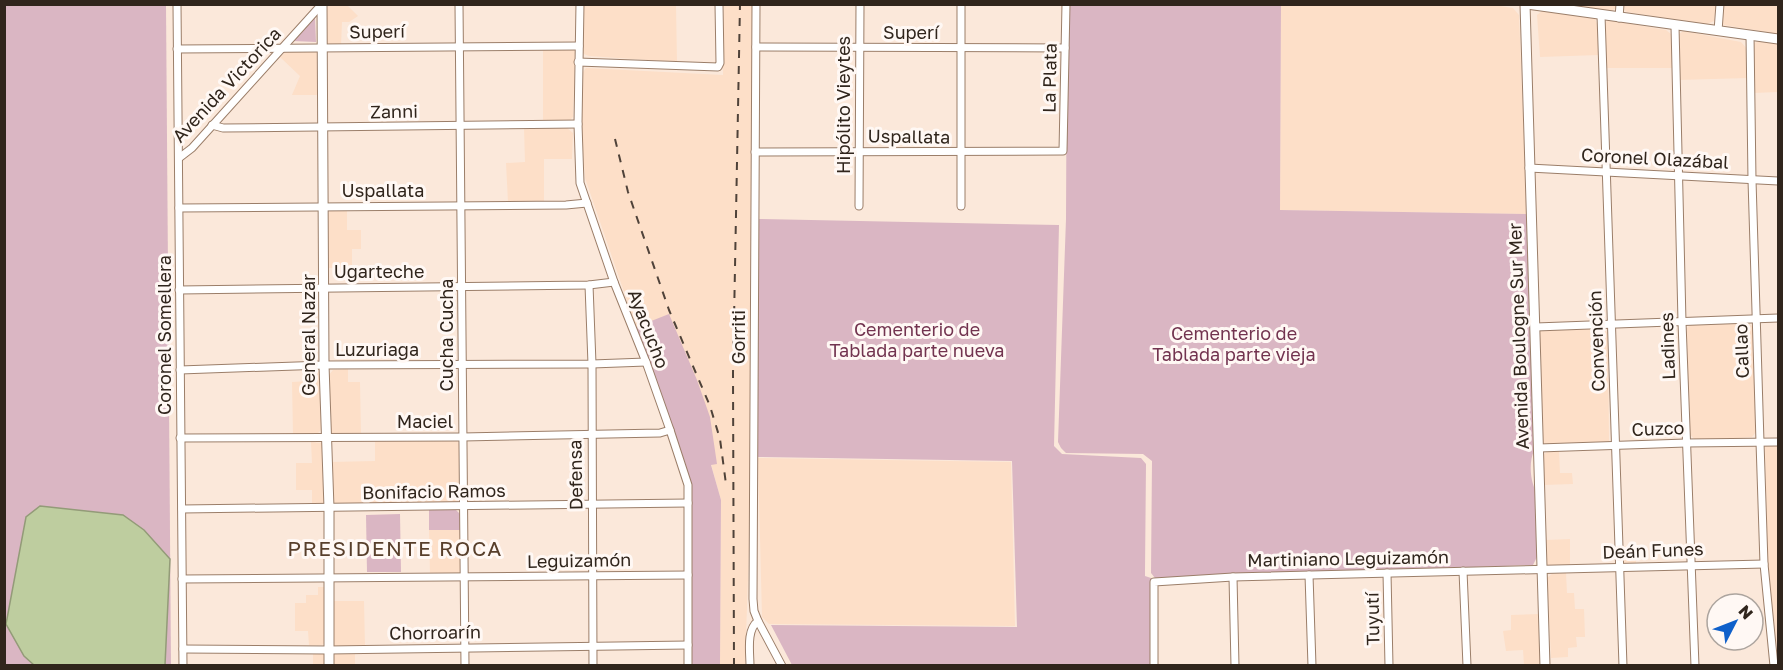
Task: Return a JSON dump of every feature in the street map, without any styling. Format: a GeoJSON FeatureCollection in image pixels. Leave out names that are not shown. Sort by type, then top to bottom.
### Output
{"type":"FeatureCollection","features":[{"type":"Feature","properties":{"kind":"main road","name":"General Nazar"},"geometry":{"type":"LineString","coordinates":[[322,5],[324,365],[329,508],[329,666]]}},
{"type":"Feature","properties":{"kind":"main road"},"geometry":{"type":"LineString","coordinates":[[1531,5],[1779,39]]}},
{"type":"Feature","properties":{"kind":"main road","name":"Avenida Boulogne Sur Mer"},"geometry":{"type":"LineString","coordinates":[[1531,5],[1529,168],[1536,327],[1545,666]]}},
{"type":"Feature","properties":{"kind":"street","name":"Coronel Somellera"},"geometry":{"type":"LineString","coordinates":[[177,4],[183,666]]}},
{"type":"Feature","properties":{"kind":"street","name":"Cucha Cucha"},"geometry":{"type":"LineString","coordinates":[[459,4],[465,666]]}},
{"type":"Feature","properties":{"kind":"street","name":"Ayacucho"},"geometry":{"type":"LineString","coordinates":[[580,4],[579,177],[586,203],[646,362],[688,486],[688,666]]}},
{"type":"Feature","properties":{"kind":"street"},"geometry":{"type":"LineString","coordinates":[[578,62],[718,67],[720,63],[719,4]]}},
{"type":"Feature","properties":{"kind":"street","name":"Gorriti"},"geometry":{"type":"LineString","coordinates":[[750,666],[751,630],[758,621],[753,599],[756,4]]}},
{"type":"Feature","properties":{"kind":"street","name":"Hipólito Vieytes"},"geometry":{"type":"LineString","coordinates":[[859,206],[860,4]]}},
{"type":"Feature","properties":{"kind":"street"},"geometry":{"type":"LineString","coordinates":[[961,4],[961,206]]}},
{"type":"Feature","properties":{"kind":"street","name":"La Plata"},"geometry":{"type":"LineString","coordinates":[[1064,151],[1066,4]]}},
{"type":"Feature","properties":{"kind":"street"},"geometry":{"type":"LineString","coordinates":[[1619,18],[1620,4]]}},
{"type":"Feature","properties":{"kind":"street"},"geometry":{"type":"LineString","coordinates":[[1718,31],[1720,4]]}},
{"type":"Feature","properties":{"kind":"street","name":"Avenida Victorica"},"geometry":{"type":"LineString","coordinates":[[179,158],[192,148],[322,5]]}},
{"type":"Feature","properties":{"kind":"street","name":"Convención"},"geometry":{"type":"LineString","coordinates":[[1600,15],[1623,666]]}},
{"type":"Feature","properties":{"kind":"street","name":"Ladines"},"geometry":{"type":"LineString","coordinates":[[1675,26],[1682,322],[1695,666]]}},
{"type":"Feature","properties":{"kind":"street","name":"Callao"},"geometry":{"type":"LineString","coordinates":[[1750,35],[1752,180],[1764,564],[1774,666]]}},
{"type":"Feature","properties":{"kind":"street","name":"Superí"},"geometry":{"type":"LineString","coordinates":[[177,49],[579,46]]}},
{"type":"Feature","properties":{"kind":"street","name":"Superí"},"geometry":{"type":"LineString","coordinates":[[756,47],[1065,48]]}},
{"type":"Feature","properties":{"kind":"street","name":"Zanni"},"geometry":{"type":"LineString","coordinates":[[212,125],[223,128],[323,128],[578,124]]}},
{"type":"Feature","properties":{"kind":"street","name":"Uspallata"},"geometry":{"type":"LineString","coordinates":[[755,152],[1064,151]]}},
{"type":"Feature","properties":{"kind":"street","name":"Coronel Olazábal"},"geometry":{"type":"LineString","coordinates":[[1529,168],[1779,181]]}},
{"type":"Feature","properties":{"kind":"street","name":"Uspallata"},"geometry":{"type":"LineString","coordinates":[[179,208],[586,203]]}},
{"type":"Feature","properties":{"kind":"street","name":"Ugarteche"},"geometry":{"type":"LineString","coordinates":[[179,290],[589,285],[614,282]]}},
{"type":"Feature","properties":{"kind":"street","name":"Defensa"},"geometry":{"type":"LineString","coordinates":[[589,285],[592,666]]}},
{"type":"Feature","properties":{"kind":"street"},"geometry":{"type":"LineString","coordinates":[[1536,327],[1779,318]]}},
{"type":"Feature","properties":{"kind":"street","name":"Luzuriaga"},"geometry":{"type":"LineString","coordinates":[[180,370],[324,365],[462,366],[646,362]]}},
{"type":"Feature","properties":{"kind":"street","name":"Maciel"},"geometry":{"type":"LineString","coordinates":[[180,438],[660,434],[670,430]]}},
{"type":"Feature","properties":{"kind":"street","name":"Cuzco"},"geometry":{"type":"LineString","coordinates":[[1539,448],[1779,442]]}},
{"type":"Feature","properties":{"kind":"street","name":"Bonifacio Ramos"},"geometry":{"type":"LineString","coordinates":[[182,509],[688,504]]}},
{"type":"Feature","properties":{"kind":"street","name":"Deán Funes"},"geometry":{"type":"LineString","coordinates":[[1542,569],[1764,564]]}},
{"type":"Feature","properties":{"kind":"street","name":"Martiniano Leguizamón"},"geometry":{"type":"LineString","coordinates":[[1154,666],[1154,582],[1233,577],[1542,569]]}},
{"type":"Feature","properties":{"kind":"street"},"geometry":{"type":"LineString","coordinates":[[1464,571],[1467,666]]}},
{"type":"Feature","properties":{"kind":"street","name":"Tuyutí"},"geometry":{"type":"LineString","coordinates":[[1387,573],[1389,666]]}},
{"type":"Feature","properties":{"kind":"street","name":"Leguizamón"},"geometry":{"type":"LineString","coordinates":[[182,579],[688,575]]}},
{"type":"Feature","properties":{"kind":"street"},"geometry":{"type":"LineString","coordinates":[[1309,575],[1312,666]]}},
{"type":"Feature","properties":{"kind":"street"},"geometry":{"type":"LineString","coordinates":[[1233,577],[1235,666]]}},
{"type":"Feature","properties":{"kind":"street"},"geometry":{"type":"LineString","coordinates":[[758,621],[782,666]]}},
{"type":"Feature","properties":{"kind":"street","name":"Chorroarín"},"geometry":{"type":"LineString","coordinates":[[183,649],[328,650],[688,645]]}},
{"type":"Feature","properties":{"kind":"shaded area"},"geometry":{"type":"Polygon","coordinates":[[[1487,4],[1513,8],[1519,15],[1527,214],[1280,210],[1281,5],[1487,4]]]}},
{"type":"Feature","properties":{"kind":"shaded area"},"geometry":{"type":"Polygon","coordinates":[[[1623,4],[1716,5],[1714,21],[1707,24],[1627,12],[1623,9],[1623,4]]]}},
{"type":"Feature","properties":{"kind":"shaded area"},"geometry":{"type":"Polygon","coordinates":[[[329,5],[347,5],[358,16],[349,22],[342,22],[341,46],[326,44],[326,9],[329,5]]]}},
{"type":"Feature","properties":{"kind":"shaded area"},"geometry":{"type":"Polygon","coordinates":[[[583,5],[676,5],[677,62],[584,54],[582,51],[583,5]]]}},
{"type":"Feature","properties":{"kind":"shaded area"},"geometry":{"type":"Polygon","coordinates":[[[724,5],[752,5],[749,549],[745,665],[720,665],[721,500],[711,464],[716,464],[669,315],[636,327],[585,178],[581,125],[583,72],[586,68],[723,75],[724,5]]]}},
{"type":"Feature","properties":{"kind":"shaded area"},"geometry":{"type":"Polygon","coordinates":[[[1571,5],[1617,5],[1611,11],[1571,5]]]}},
{"type":"Feature","properties":{"kind":"shaded area"},"geometry":{"type":"Polygon","coordinates":[[[1722,5],[1778,5],[1778,34],[1722,24],[1722,5]]]}},
{"type":"Feature","properties":{"kind":"shaded area"},"geometry":{"type":"Polygon","coordinates":[[[1542,11],[1595,19],[1598,26],[1599,55],[1540,57],[1537,15],[1542,11]]]}},
{"type":"Feature","properties":{"kind":"shaded area"},"geometry":{"type":"Polygon","coordinates":[[[1607,20],[1666,30],[1672,35],[1675,68],[1606,68],[1605,25],[1607,20]]]}},
{"type":"Feature","properties":{"kind":"shaded area"},"geometry":{"type":"Polygon","coordinates":[[[1683,31],[1741,42],[1747,49],[1748,78],[1679,80],[1678,35],[1683,31]]]}},
{"type":"Feature","properties":{"kind":"shaded area"},"geometry":{"type":"Polygon","coordinates":[[[1761,41],[1778,43],[1778,92],[1753,93],[1752,47],[1754,43],[1761,41]]]}},
{"type":"Feature","properties":{"kind":"shaded area"},"geometry":{"type":"Polygon","coordinates":[[[543,48],[574,49],[575,51],[573,117],[568,122],[543,122],[543,48]]]}},
{"type":"Feature","properties":{"kind":"shaded area"},"geometry":{"type":"Polygon","coordinates":[[[286,51],[315,51],[319,54],[320,95],[292,95],[300,76],[280,57],[286,51]]]}},
{"type":"Feature","properties":{"kind":"shaded area"},"geometry":{"type":"Polygon","coordinates":[[[524,128],[567,128],[573,133],[572,159],[544,159],[544,202],[508,202],[506,163],[525,162],[524,128]]]}},
{"type":"Feature","properties":{"kind":"shaded area"},"geometry":{"type":"Polygon","coordinates":[[[331,210],[347,210],[347,230],[361,230],[361,249],[352,249],[352,267],[328,268],[327,214],[331,210]]]}},
{"type":"Feature","properties":{"kind":"shaded area"},"geometry":{"type":"Polygon","coordinates":[[[1748,323],[1753,327],[1756,432],[1752,437],[1696,441],[1689,433],[1687,328],[1690,325],[1748,323]]]}},
{"type":"Feature","properties":{"kind":"shaded area"},"geometry":{"type":"Polygon","coordinates":[[[1602,328],[1608,333],[1609,442],[1547,446],[1542,441],[1540,330],[1602,328]]]}},
{"type":"Feature","properties":{"kind":"shaded area"},"geometry":{"type":"Polygon","coordinates":[[[310,369],[316,369],[322,375],[322,429],[317,434],[293,435],[292,382],[310,381],[310,369]]]}},
{"type":"Feature","properties":{"kind":"shaded area"},"geometry":{"type":"Polygon","coordinates":[[[348,369],[348,382],[360,382],[361,434],[334,435],[330,430],[329,375],[333,370],[348,369]]]}},
{"type":"Feature","properties":{"kind":"shaded area"},"geometry":{"type":"Polygon","coordinates":[[[375,440],[457,440],[459,444],[459,500],[455,502],[333,504],[330,462],[375,461],[375,440]]]}},
{"type":"Feature","properties":{"kind":"shaded area"},"geometry":{"type":"Polygon","coordinates":[[[311,442],[323,443],[323,505],[312,506],[312,490],[296,490],[296,463],[312,463],[311,442]]]}},
{"type":"Feature","properties":{"kind":"shaded area"},"geometry":{"type":"Polygon","coordinates":[[[1765,446],[1778,446],[1778,661],[1768,566],[1765,446]]]}},
{"type":"Feature","properties":{"kind":"shaded area"},"geometry":{"type":"Polygon","coordinates":[[[1559,450],[1560,473],[1572,473],[1573,484],[1544,485],[1544,454],[1559,450]]]}},
{"type":"Feature","properties":{"kind":"shaded area"},"geometry":{"type":"Polygon","coordinates":[[[758,458],[1011,462],[1015,626],[769,624],[762,617],[758,458]]]}},
{"type":"Feature","properties":{"kind":"shaded area"},"geometry":{"type":"Polygon","coordinates":[[[40,506],[123,515],[144,530],[170,559],[165,665],[34,665],[24,656],[6,624],[26,517],[40,506]]]}},
{"type":"Feature","properties":{"kind":"shaded area"},"geometry":{"type":"Polygon","coordinates":[[[429,530],[461,530],[461,569],[459,573],[430,574],[429,530]]]}},
{"type":"Feature","properties":{"kind":"shaded area"},"geometry":{"type":"Polygon","coordinates":[[[1570,539],[1570,567],[1549,566],[1546,563],[1546,540],[1570,539]]]}},
{"type":"Feature","properties":{"kind":"shaded area"},"geometry":{"type":"Polygon","coordinates":[[[1622,546],[1636,546],[1636,564],[1623,564],[1622,546]]]}},
{"type":"Feature","properties":{"kind":"shaded area"},"geometry":{"type":"Polygon","coordinates":[[[1566,573],[1567,593],[1574,593],[1575,609],[1584,609],[1585,637],[1576,637],[1577,647],[1568,648],[1568,657],[1551,658],[1547,578],[1552,574],[1566,573]]]}},
{"type":"Feature","properties":{"kind":"shaded area"},"geometry":{"type":"Polygon","coordinates":[[[318,587],[325,587],[326,642],[322,645],[309,645],[308,631],[295,631],[295,603],[306,603],[306,595],[318,595],[318,587]]]}},
{"type":"Feature","properties":{"kind":"shaded area"},"geometry":{"type":"Polygon","coordinates":[[[332,601],[364,601],[365,646],[335,646],[333,644],[332,601]]]}},
{"type":"Feature","properties":{"kind":"shaded area"},"geometry":{"type":"Polygon","coordinates":[[[1540,614],[1542,665],[1524,665],[1523,650],[1506,651],[1503,631],[1511,630],[1511,615],[1540,614]]]}},
{"type":"Feature","properties":{"kind":"shaded area"},"geometry":{"type":"Polygon","coordinates":[[[313,652],[324,654],[326,665],[294,666],[313,665],[313,652]]]}},
{"type":"Feature","properties":{"kind":"shaded area"},"geometry":{"type":"Polygon","coordinates":[[[336,652],[355,652],[355,665],[333,665],[336,652]]]}},
{"type":"Feature","properties":{"kind":"green space"},"geometry":{"type":"Polygon","coordinates":[[[4,5],[166,5],[171,665],[5,665],[4,5]]]}},
{"type":"Feature","properties":{"kind":"green space","name":"Cementerio de Tablada parte vieja"},"geometry":{"type":"Polygon","coordinates":[[[1067,5],[1281,5],[1280,210],[1527,214],[1534,451],[1531,470],[1535,489],[1537,557],[1533,565],[1155,578],[1151,573],[1152,461],[1143,454],[1066,453],[1058,442],[1066,219],[1067,5]]]}},
{"type":"Feature","properties":{"kind":"green space"},"geometry":{"type":"Polygon","coordinates":[[[315,17],[316,42],[293,41],[315,17]]]}},
{"type":"Feature","properties":{"kind":"green space","name":"Cementerio de Tablada parte nueva"},"geometry":{"type":"Polygon","coordinates":[[[759,219],[1059,225],[1054,446],[1062,454],[1141,458],[1146,464],[1145,576],[1151,578],[1152,583],[1151,665],[792,665],[771,625],[1017,627],[1012,461],[757,457],[759,219]]]}},
{"type":"Feature","properties":{"kind":"green space"},"geometry":{"type":"Polygon","coordinates":[[[669,314],[710,417],[717,464],[711,465],[721,500],[720,665],[690,665],[688,477],[636,327],[669,314]]]}},
{"type":"Feature","properties":{"kind":"green space"},"geometry":{"type":"Polygon","coordinates":[[[429,510],[456,510],[461,515],[461,530],[429,530],[429,510]]]}},
{"type":"Feature","properties":{"kind":"green space"},"geometry":{"type":"Polygon","coordinates":[[[400,514],[401,572],[367,572],[366,515],[400,514]]]}},
{"type":"Feature","properties":{"kind":"railway"},"geometry":{"type":"LineString","coordinates":[[734,666],[733,373],[740,4]]}},
{"type":"Feature","properties":{"kind":"railway"},"geometry":{"type":"LineString","coordinates":[[615,139],[628,192],[669,310],[710,406],[720,439],[726,484]]}},
{"type":"Feature","properties":{"kind":"district","name":"PRESIDENTE ROCA"},"geometry":{"type":"Point","coordinates":[395,549]}}]}
